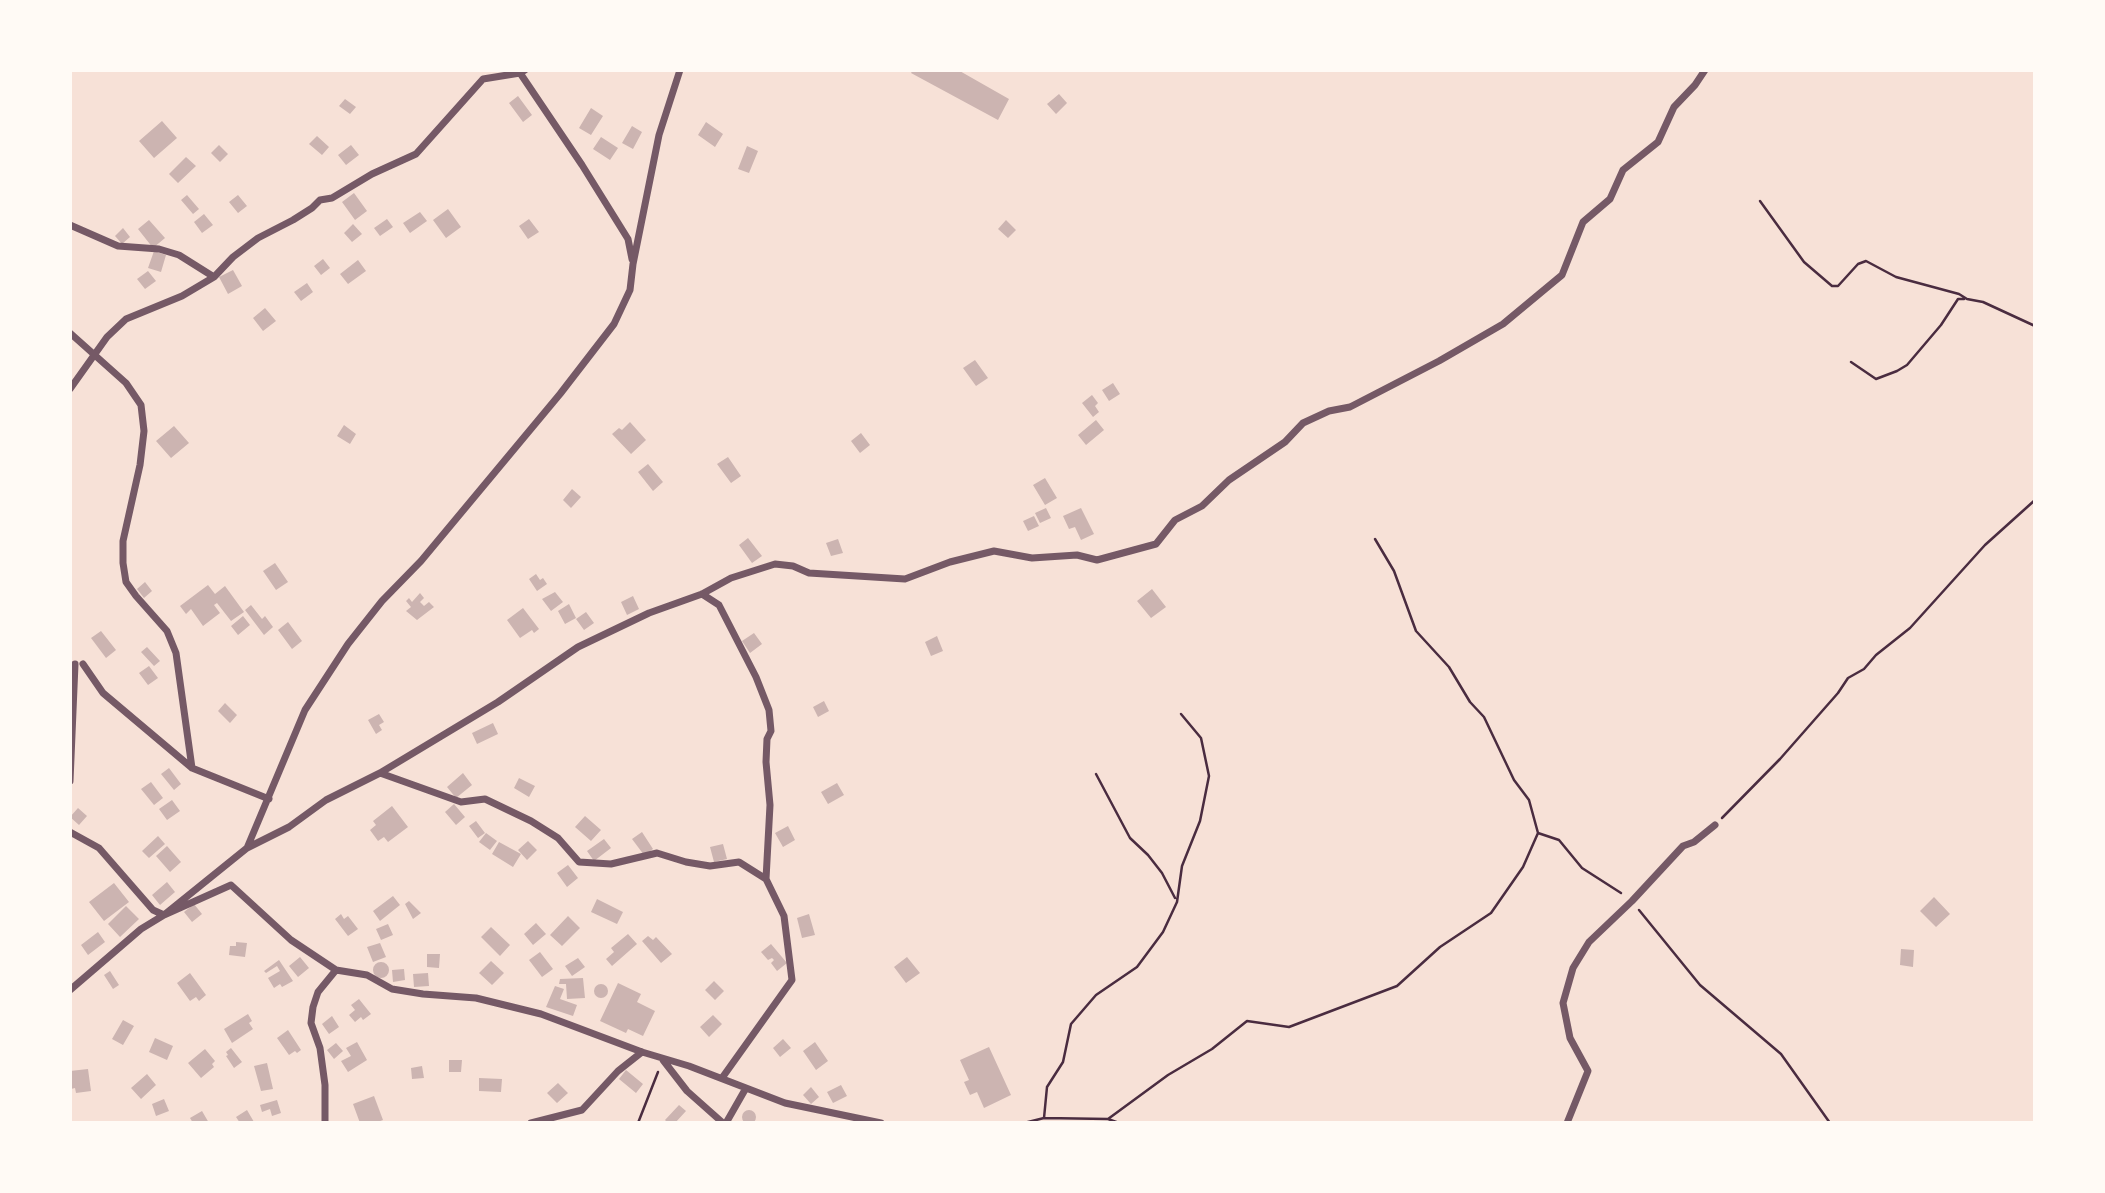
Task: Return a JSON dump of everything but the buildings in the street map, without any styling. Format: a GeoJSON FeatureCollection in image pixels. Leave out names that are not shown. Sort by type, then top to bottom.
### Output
{"type":"FeatureCollection","features":[{"type":"Feature","properties":{"kind":"street"},"geometry":{"type":"LineString","coordinates":[[247,848],[305,710],[348,644],[560,394],[614,324],[630,290],[659,135],[680,70]]}},
{"type":"Feature","properties":{"kind":"street"},"geometry":{"type":"LineString","coordinates":[[164,915],[247,848],[289,827],[326,800],[380,773],[498,702],[578,647],[649,613],[702,594],[731,578],[775,564],[793,566],[808,573],[905,579],[950,562],[994,551],[1032,558],[1077,555],[1097,559],[1156,544],[1175,520],[1202,506],[1229,481],[1285,442],[1303,423],[1329,411],[1350,407],[1449,355],[1503,324],[1562,275],[1583,222],[1610,199],[1623,170],[1658,142],[1674,107],[1705,70]]}},
{"type":"Feature","properties":{"kind":"street"},"geometry":{"type":"LineString","coordinates":[[70,389],[107,337],[126,319],[181,296],[214,277],[233,257],[258,239],[312,208],[320,200],[332,198],[372,174],[416,154],[483,79],[521,71],[628,239],[633,264]]}},
{"type":"Feature","properties":{"kind":"street"},"geometry":{"type":"LineString","coordinates":[[70,225],[118,246],[159,249],[179,255],[214,277]]}},
{"type":"Feature","properties":{"kind":"street"},"geometry":{"type":"LineString","coordinates":[[70,333],[125,383],[141,405],[144,431],[140,465],[123,541],[123,563],[126,582],[167,631],[176,653],[192,768]]}},
{"type":"Feature","properties":{"kind":"street"},"geometry":{"type":"LineString","coordinates":[[702,594],[719,605],[756,677],[768,710],[771,731],[766,762],[770,805],[766,879],[784,916],[792,980],[722,1078]]}},
{"type":"Feature","properties":{"kind":"street"},"geometry":{"type":"LineString","coordinates":[[70,781],[79,664],[103,693],[192,768],[269,799]]}},
{"type":"Feature","properties":{"kind":"street"},"geometry":{"type":"LineString","coordinates":[[380,773],[461,802],[485,799],[531,821],[558,838],[579,862],[611,864],[657,853],[710,866],[739,862],[766,879]]}},
{"type":"Feature","properties":{"kind":"street"},"geometry":{"type":"LineString","coordinates":[[1567,1123],[1588,1071],[1570,1038],[1563,1003],[1573,968],[1589,942],[1683,846],[1694,842],[1715,825]]}},
{"type":"Feature","properties":{"kind":"street"},"geometry":{"type":"LineString","coordinates":[[70,832],[99,848],[153,910],[164,915]]}},
{"type":"Feature","properties":{"kind":"street"},"geometry":{"type":"LineString","coordinates":[[70,990],[141,929],[164,915],[231,885],[291,940],[336,970],[367,975],[392,989],[477,998],[541,1014],[785,1103],[881,1123]]}},
{"type":"Feature","properties":{"kind":"street"},"geometry":{"type":"LineString","coordinates":[[325,1123],[324,1073],[320,1048],[311,1023],[318,992],[336,970]]}},
{"type":"Feature","properties":{"kind":"street"},"geometry":{"type":"LineString","coordinates":[[531,1123],[582,1110],[618,1071],[642,1052]]}},
{"type":"Feature","properties":{"kind":"street"},"geometry":{"type":"LineString","coordinates":[[663,1059],[687,1091],[724,1123],[746,1088]]}},
{"type":"Feature","properties":{"kind":"path"},"geometry":{"type":"LineString","coordinates":[[1760,201],[1804,262],[1832,286],[1838,286],[1858,264],[1866,261],[1896,277],[1959,294],[1967,299]]}},
{"type":"Feature","properties":{"kind":"path"},"geometry":{"type":"LineString","coordinates":[[1851,362],[1876,379],[1897,371],[1907,365],[1941,325],[1958,299],[1983,302],[2035,326]]}},
{"type":"Feature","properties":{"kind":"path"},"geometry":{"type":"LineString","coordinates":[[1715,825],[1780,759],[1848,678],[1864,669],[1875,655],[1910,628],[1985,545],[2035,500]]}},
{"type":"Feature","properties":{"kind":"path"},"geometry":{"type":"LineString","coordinates":[[1108,1119],[1168,1075],[1212,1049],[1247,1021],[1289,1027],[1397,986],[1440,947],[1491,913],[1522,867],[1538,833],[1529,800],[1514,780],[1484,717],[1470,702],[1449,667],[1416,631],[1394,571],[1375,539]]}},
{"type":"Feature","properties":{"kind":"path"},"geometry":{"type":"LineString","coordinates":[[1044,1118],[1047,1087],[1063,1062],[1071,1024],[1096,995],[1137,967],[1163,932],[1177,902],[1182,866],[1200,821],[1209,776],[1201,738],[1181,714]]}},
{"type":"Feature","properties":{"kind":"path"},"geometry":{"type":"LineString","coordinates":[[1096,774],[1130,838],[1162,873],[1177,902]]}},
{"type":"Feature","properties":{"kind":"path"},"geometry":{"type":"LineString","coordinates":[[1538,833],[1559,841],[1582,868],[1632,901],[1700,985],[1781,1054],[1830,1123]]}},
{"type":"Feature","properties":{"kind":"path"},"geometry":{"type":"LineString","coordinates":[[638,1123],[663,1059]]}},
{"type":"Feature","properties":{"kind":"path"},"geometry":{"type":"LineString","coordinates":[[1024,1123],[1044,1118],[1108,1119],[1119,1123]]}}]}
